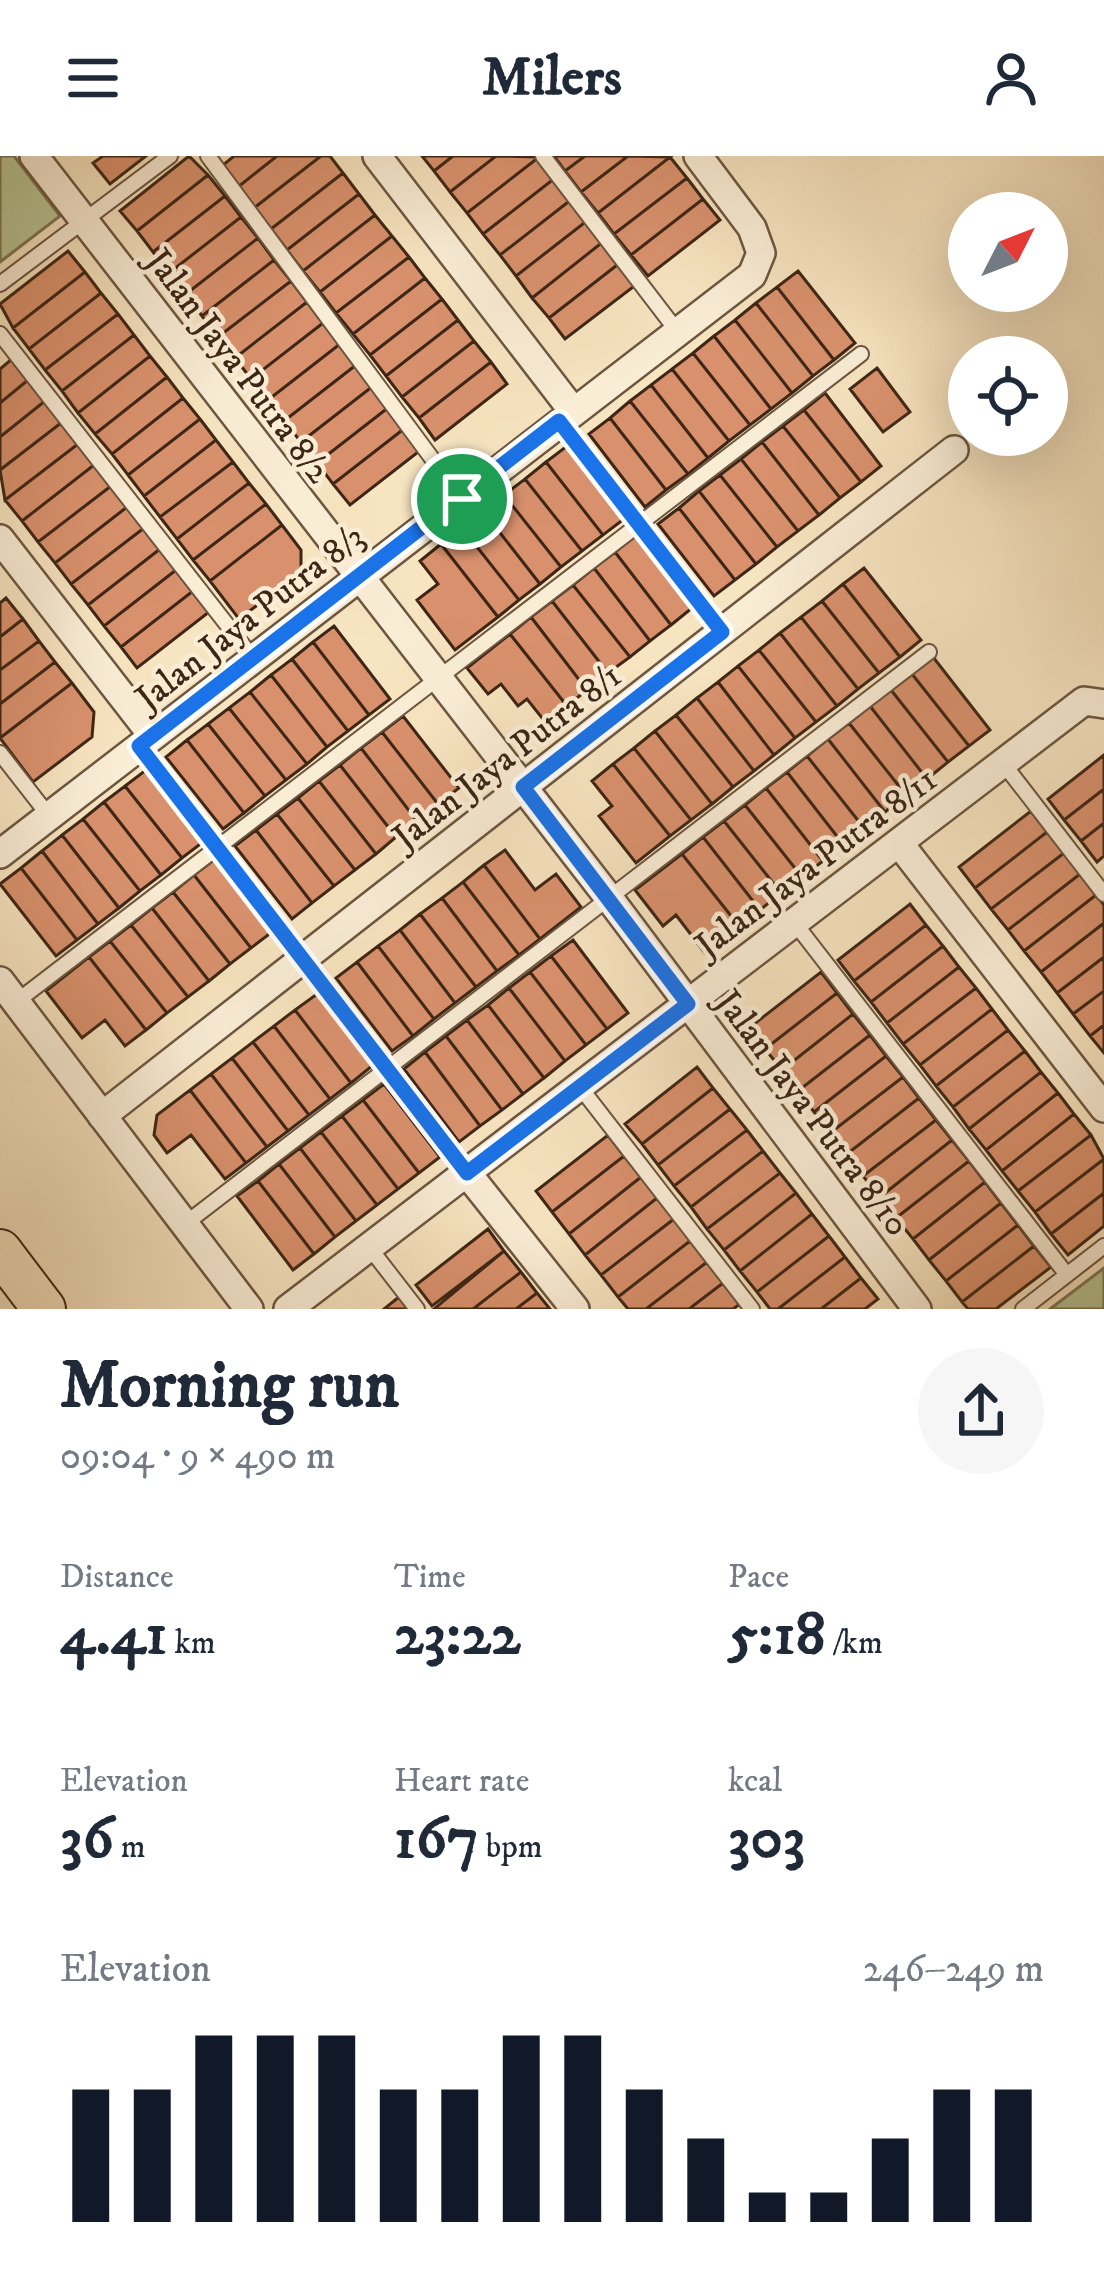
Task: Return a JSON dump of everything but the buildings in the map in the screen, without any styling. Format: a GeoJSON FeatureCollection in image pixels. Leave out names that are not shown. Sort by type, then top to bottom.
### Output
{"type":"FeatureCollection","features":[{"type":"Feature","properties":{"kind":"main road"},"geometry":{"type":"LineString","coordinates":[[0,1252],[44,1309]]}},
{"type":"Feature","properties":{"kind":"street","name":"Jalan Jaya Putra 8/2"},"geometry":{"type":"LineString","coordinates":[[34,156],[523,787]]}},
{"type":"Feature","properties":{"kind":"street"},"geometry":{"type":"LineString","coordinates":[[377,156],[566,416]]}},
{"type":"Feature","properties":{"kind":"street","name":"Jalan Jaya Putra 8/3"},"geometry":{"type":"LineString","coordinates":[[0,854],[752,274],[761,253],[752,227],[698,156]]}},
{"type":"Feature","properties":{"kind":"street","name":"Jalan Jaya Putra 8/1"},"geometry":{"type":"LineString","coordinates":[[102,1116],[948,455]]}},
{"type":"Feature","properties":{"kind":"street"},"geometry":{"type":"LineString","coordinates":[[0,539],[146,741]]}},
{"type":"Feature","properties":{"kind":"street","name":"Jalan Jaya Putra 8/11"},"geometry":{"type":"LineString","coordinates":[[289,1309],[1084,701],[1103,703]]}},
{"type":"Feature","properties":{"kind":"street","name":"Jalan Jaya Putra 8/10"},"geometry":{"type":"LineString","coordinates":[[523,787],[917,1309]]}},
{"type":"Feature","properties":{"kind":"street"},"geometry":{"type":"LineString","coordinates":[[898,843],[1104,1108]]}},
{"type":"Feature","properties":{"kind":"street"},"geometry":{"type":"LineString","coordinates":[[8,992],[249,1309]]}},
{"type":"Feature","properties":{"kind":"street"},"geometry":{"type":"LineString","coordinates":[[467,1173],[574,1309]]}},
{"type":"Feature","properties":{"kind":"lane"},"geometry":{"type":"LineString","coordinates":[[0,284],[170,156]]}},
{"type":"Feature","properties":{"kind":"lane"},"geometry":{"type":"LineString","coordinates":[[208,156],[462,499]]}},
{"type":"Feature","properties":{"kind":"lane"},"geometry":{"type":"LineString","coordinates":[[543,156],[677,331]]}},
{"type":"Feature","properties":{"kind":"lane"},"geometry":{"type":"LineString","coordinates":[[0,334],[253,658]]}},
{"type":"Feature","properties":{"kind":"lane"},"geometry":{"type":"LineString","coordinates":[[8,992],[218,848],[861,353]]}},
{"type":"Feature","properties":{"kind":"lane"},"geometry":{"type":"LineString","coordinates":[[566,416],[639,524],[722,632]]}},
{"type":"Feature","properties":{"kind":"lane"},"geometry":{"type":"LineString","coordinates":[[185,1224],[929,652]]}},
{"type":"Feature","properties":{"kind":"lane"},"geometry":{"type":"LineString","coordinates":[[146,741],[218,848],[467,1173]]}},
{"type":"Feature","properties":{"kind":"lane"},"geometry":{"type":"LineString","coordinates":[[0,753],[49,816]]}},
{"type":"Feature","properties":{"kind":"lane"},"geometry":{"type":"LineString","coordinates":[[1003,763],[1104,894]]}},
{"type":"Feature","properties":{"kind":"lane"},"geometry":{"type":"LineString","coordinates":[[794,922],[1067,1275]]}},
{"type":"Feature","properties":{"kind":"lane"},"geometry":{"type":"LineString","coordinates":[[580,1087],[752,1309]]}},
{"type":"Feature","properties":{"kind":"lane"},"geometry":{"type":"LineString","coordinates":[[1023,1309],[1104,1246]]}},
{"type":"Feature","properties":{"kind":"lane"},"geometry":{"type":"LineString","coordinates":[[369,1247],[417,1309]]}},
{"type":"Feature","properties":{"kind":"green space"},"geometry":{"type":"Polygon","coordinates":[[[0,156],[14,156],[60,216],[0,262],[0,156]]]}},
{"type":"Feature","properties":{"kind":"green space"},"geometry":{"type":"Polygon","coordinates":[[[1104,1268],[1104,1309],[1050,1309],[1104,1268]]]}},
{"type":"Feature","properties":{"kind":"route"},"geometry":{"type":"LineString","coordinates":[[559,421],[722,632],[523,787],[688,1004],[467,1173],[139,746],[462,499],[559,421]]}}]}
